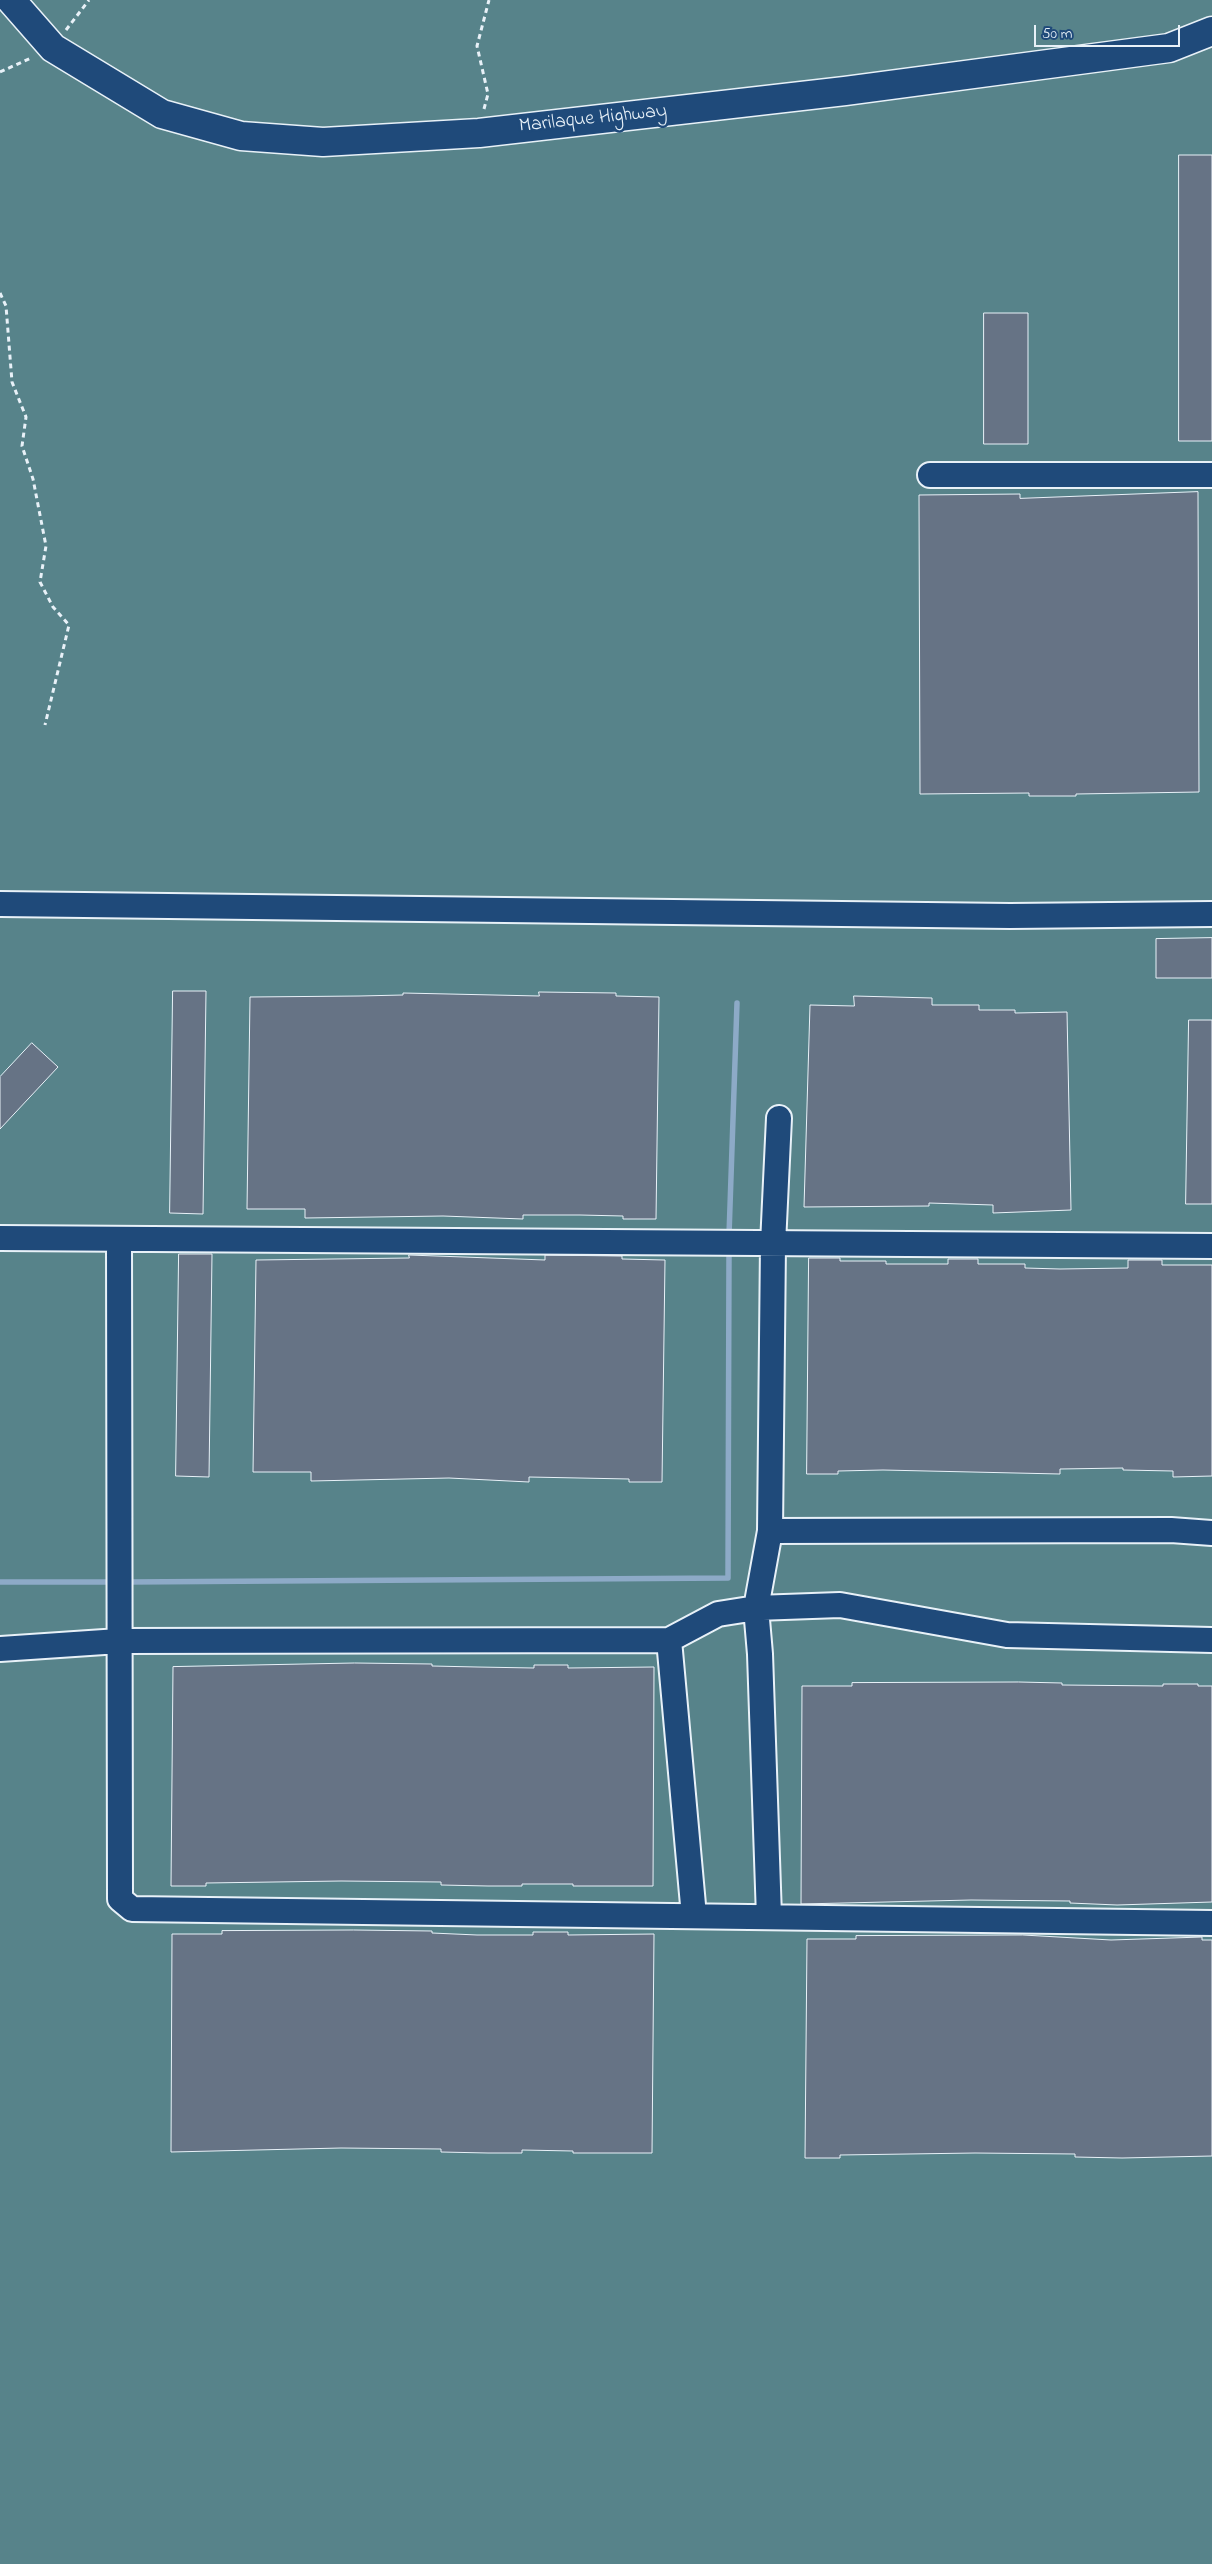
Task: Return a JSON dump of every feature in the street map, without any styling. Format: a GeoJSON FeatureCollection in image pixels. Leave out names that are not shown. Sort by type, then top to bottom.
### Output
{"type":"FeatureCollection","features":[{"type":"Feature","properties":{"kind":"main road","name":"Marilaque Highway"},"geometry":{"type":"LineString","coordinates":[[12,0],[52,48],[162,114],[241,136],[323,142],[479,133],[845,91],[1169,48],[1212,31]]}},
{"type":"Feature","properties":{"kind":"lane"},"geometry":{"type":"LineString","coordinates":[[930,474],[1212,475]]}},
{"type":"Feature","properties":{"kind":"lane"},"geometry":{"type":"LineString","coordinates":[[0,904],[1010,916],[1212,914]]}},
{"type":"Feature","properties":{"kind":"lane"},"geometry":{"type":"LineString","coordinates":[[769,1917],[760,1654],[756,1608],[770,1531],[773,1244],[778,1118]]}},
{"type":"Feature","properties":{"kind":"lane"},"geometry":{"type":"LineString","coordinates":[[0,1238],[1212,1246]]}},
{"type":"Feature","properties":{"kind":"lane"},"geometry":{"type":"LineString","coordinates":[[119,1239],[119,1641],[122,1816],[120,1899],[132,1909],[1212,1924]]}},
{"type":"Feature","properties":{"kind":"lane"},"geometry":{"type":"LineString","coordinates":[[770,1531],[1171,1530],[1212,1533]]}},
{"type":"Feature","properties":{"kind":"lane"},"geometry":{"type":"LineString","coordinates":[[0,1649],[119,1641],[670,1640],[718,1614],[756,1608],[840,1605],[1007,1635],[1212,1640]]}},
{"type":"Feature","properties":{"kind":"lane"},"geometry":{"type":"LineString","coordinates":[[670,1640],[694,1916]]}},
{"type":"Feature","properties":{"kind":"path"},"geometry":{"type":"LineString","coordinates":[[0,72],[52,48],[89,0]]}},
{"type":"Feature","properties":{"kind":"path"},"geometry":{"type":"LineString","coordinates":[[479,133],[488,94],[477,46],[489,0]]}},
{"type":"Feature","properties":{"kind":"path"},"geometry":{"type":"LineString","coordinates":[[0,293],[6,306],[12,382],[26,417],[22,446],[33,479],[46,546],[40,582],[53,607],[69,625],[45,725]]}},
{"type":"Feature","properties":{"kind":"green space"},"geometry":{"type":"Polygon","coordinates":[[[0,0],[1212,0],[1212,2564],[0,2564],[0,0]]]}},
{"type":"Feature","properties":{"kind":"building"},"geometry":{"type":"Polygon","coordinates":[[[1179,155],[1212,155],[1212,441],[1179,441],[1179,155]]]}},
{"type":"Feature","properties":{"kind":"building"},"geometry":{"type":"Polygon","coordinates":[[[984,313],[1028,313],[1028,444],[984,444],[984,313]]]}},
{"type":"Feature","properties":{"kind":"building"},"geometry":{"type":"Polygon","coordinates":[[[1198,492],[1199,792],[1076,794],[1076,796],[1029,796],[1029,793],[920,794],[919,495],[1020,494],[1020,498],[1198,492]]]}},
{"type":"Feature","properties":{"kind":"building"},"geometry":{"type":"Polygon","coordinates":[[[1212,938],[1212,978],[1156,978],[1156,939],[1212,938]]]}},
{"type":"Feature","properties":{"kind":"building"},"geometry":{"type":"Polygon","coordinates":[[[173,991],[206,991],[203,1214],[170,1213],[173,991]]]}},
{"type":"Feature","properties":{"kind":"building"},"geometry":{"type":"Polygon","coordinates":[[[539,992],[616,993],[616,996],[659,997],[656,1219],[623,1219],[623,1216],[580,1215],[523,1215],[523,1219],[443,1216],[305,1218],[305,1209],[247,1209],[250,997],[403,995],[403,993],[539,996],[539,992]]]}},
{"type":"Feature","properties":{"kind":"building"},"geometry":{"type":"Polygon","coordinates":[[[854,996],[932,998],[932,1005],[979,1005],[979,1010],[1015,1010],[1015,1013],[1067,1012],[1071,1210],[993,1213],[993,1205],[929,1203],[929,1206],[804,1207],[810,1005],[854,1006],[854,996]]]}},
{"type":"Feature","properties":{"kind":"building"},"geometry":{"type":"Polygon","coordinates":[[[1189,1020],[1212,1020],[1212,1204],[1186,1204],[1189,1020]]]}},
{"type":"Feature","properties":{"kind":"building"},"geometry":{"type":"Polygon","coordinates":[[[32,1043],[58,1067],[0,1129],[0,1077],[32,1043]]]}},
{"type":"Feature","properties":{"kind":"building"},"geometry":{"type":"Polygon","coordinates":[[[179,1254],[212,1254],[209,1477],[176,1476],[179,1254]]]}},
{"type":"Feature","properties":{"kind":"building"},"geometry":{"type":"Polygon","coordinates":[[[409,1255],[545,1260],[545,1255],[622,1256],[622,1259],[665,1260],[662,1482],[629,1482],[629,1479],[529,1477],[529,1482],[449,1478],[311,1481],[311,1472],[253,1472],[256,1260],[409,1258],[409,1255]]]}},
{"type":"Feature","properties":{"kind":"building"},"geometry":{"type":"Polygon","coordinates":[[[809,1258],[840,1258],[840,1261],[886,1261],[886,1264],[948,1264],[948,1259],[978,1259],[978,1264],[1025,1264],[1025,1268],[1060,1269],[1128,1268],[1128,1260],[1162,1260],[1162,1265],[1212,1265],[1212,1476],[1173,1477],[1173,1471],[1123,1470],[1123,1468],[1060,1469],[1060,1474],[883,1470],[838,1471],[838,1474],[807,1474],[809,1258]]]}},
{"type":"Feature","properties":{"kind":"building"},"geometry":{"type":"Polygon","coordinates":[[[355,1663],[534,1668],[534,1665],[568,1665],[568,1668],[654,1667],[653,1886],[522,1884],[522,1886],[488,1886],[441,1885],[441,1882],[341,1881],[206,1883],[206,1886],[171,1886],[173,1667],[355,1663]]]}},
{"type":"Feature","properties":{"kind":"building"},"geometry":{"type":"Polygon","coordinates":[[[852,1683],[1062,1683],[1062,1685],[1163,1686],[1163,1684],[1198,1684],[1198,1686],[1212,1686],[1212,1902],[1117,1905],[1070,1903],[1070,1901],[971,1900],[801,1904],[802,1686],[852,1686],[852,1683]]]}},
{"type":"Feature","properties":{"kind":"building"},"geometry":{"type":"Polygon","coordinates":[[[222,1931],[432,1931],[432,1933],[477,1935],[533,1935],[533,1932],[568,1932],[568,1935],[654,1934],[652,2153],[573,2153],[573,2151],[522,2150],[522,2153],[488,2153],[441,2152],[441,2149],[341,2148],[171,2152],[172,1934],[222,1934],[222,1931]]]}},
{"type":"Feature","properties":{"kind":"building"},"geometry":{"type":"Polygon","coordinates":[[[1023,1935],[1111,1940],[1202,1937],[1202,1940],[1212,1940],[1212,2156],[1122,2158],[1075,2157],[1075,2154],[975,2153],[840,2155],[840,2158],[805,2158],[807,1939],[856,1939],[856,1936],[1023,1935]]]}},
{"type":"Feature","properties":{"kind":"waterway"},"geometry":{"type":"LineString","coordinates":[[729,1235],[737,1003]]}},
{"type":"Feature","properties":{"kind":"waterway"},"geometry":{"type":"LineString","coordinates":[[128,1582],[728,1578],[729,1254]]}},
{"type":"Feature","properties":{"kind":"waterway"},"geometry":{"type":"LineString","coordinates":[[0,1582],[110,1582]]}}]}
